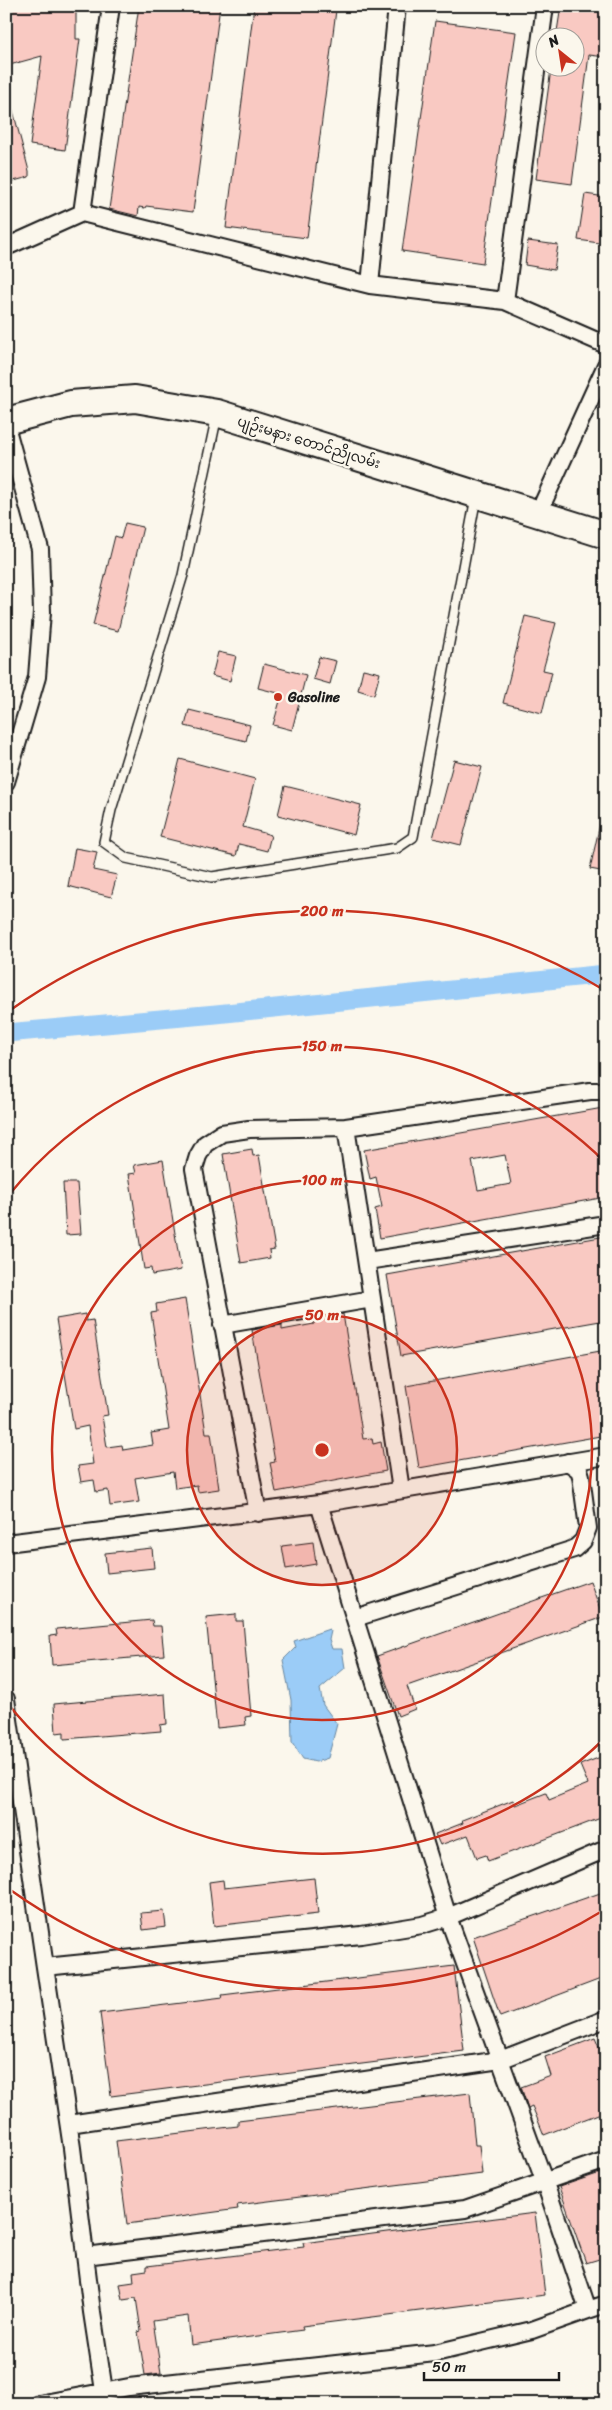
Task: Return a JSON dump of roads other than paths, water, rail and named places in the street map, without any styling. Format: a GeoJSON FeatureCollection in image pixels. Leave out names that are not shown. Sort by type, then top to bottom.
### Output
{"type":"FeatureCollection","features":[{"type":"Feature","properties":{"kind":"main road","name":"ပျဉ်းမနား တောင်ညိုလမ်း"},"geometry":{"type":"LineString","coordinates":[[6,421],[71,404],[135,399],[218,413],[606,535]]}},
{"type":"Feature","properties":{"kind":"street"},"geometry":{"type":"LineString","coordinates":[[82,213],[111,6]]}},
{"type":"Feature","properties":{"kind":"street"},"geometry":{"type":"LineString","coordinates":[[370,285],[397,6]]}},
{"type":"Feature","properties":{"kind":"street"},"geometry":{"type":"LineString","coordinates":[[505,300],[545,6]]}},
{"type":"Feature","properties":{"kind":"street"},"geometry":{"type":"LineString","coordinates":[[6,247],[82,213],[370,285],[505,300],[606,345]]}},
{"type":"Feature","properties":{"kind":"street"},"geometry":{"type":"LineString","coordinates":[[538,514],[605,370]]}},
{"type":"Feature","properties":{"kind":"street"},"geometry":{"type":"LineString","coordinates":[[6,426],[40,548],[42,612],[37,677],[6,782]]}},
{"type":"Feature","properties":{"kind":"street"},"geometry":{"type":"LineString","coordinates":[[258,1513],[194,1169],[198,1156],[205,1144],[222,1133],[249,1129],[346,1127],[590,1091],[606,1091]]}},
{"type":"Feature","properties":{"kind":"street"},"geometry":{"type":"LineString","coordinates":[[346,1127],[401,1490]]}},
{"type":"Feature","properties":{"kind":"street"},"geometry":{"type":"LineString","coordinates":[[367,1261],[606,1224]]}},
{"type":"Feature","properties":{"kind":"street"},"geometry":{"type":"LineString","coordinates":[[222,1325],[372,1299]]}},
{"type":"Feature","properties":{"kind":"street"},"geometry":{"type":"LineString","coordinates":[[6,1544],[320,1504],[606,1456]]}},
{"type":"Feature","properties":{"kind":"street"},"geometry":{"type":"LineString","coordinates":[[355,1618],[574,1549],[583,1541],[588,1528],[582,1476],[579,1470],[568,1462]]}},
{"type":"Feature","properties":{"kind":"street"},"geometry":{"type":"LineString","coordinates":[[320,1504],[448,1917],[545,2183],[588,2310]]}},
{"type":"Feature","properties":{"kind":"street"},"geometry":{"type":"LineString","coordinates":[[6,1699],[69,2124],[105,2398]]}},
{"type":"Feature","properties":{"kind":"street"},"geometry":{"type":"LineString","coordinates":[[45,1967],[361,1935],[422,1925],[448,1917],[606,1849]]}},
{"type":"Feature","properties":{"kind":"street"},"geometry":{"type":"LineString","coordinates":[[69,2124],[500,2060],[606,2019]]}},
{"type":"Feature","properties":{"kind":"street"},"geometry":{"type":"LineString","coordinates":[[85,2256],[465,2209],[545,2183],[606,2160]]}},
{"type":"Feature","properties":{"kind":"street"},"geometry":{"type":"LineString","coordinates":[[39,2404],[105,2398],[129,2387],[435,2353],[532,2330],[606,2304]]}},
{"type":"Feature","properties":{"kind":"lane"},"geometry":{"type":"LineString","coordinates":[[218,413],[183,575],[104,842],[126,858],[212,877],[397,848],[413,837],[476,494]]}},
{"type":"Feature","properties":{"kind":"water"},"geometry":{"type":"Polygon","coordinates":[[[329,1629],[331,1631],[329,1640],[332,1649],[342,1649],[345,1668],[320,1689],[323,1705],[337,1724],[328,1758],[316,1762],[303,1759],[292,1742],[291,1700],[283,1660],[296,1647],[294,1641],[329,1629]]]}},
{"type":"Feature","properties":{"kind":"waterway"},"geometry":{"type":"LineString","coordinates":[[6,1033],[216,1014],[606,974]]}},
{"type":"Feature","properties":{"kind":"place","name":"Gasoline"},"geometry":{"type":"Point","coordinates":[278,697]}}]}
